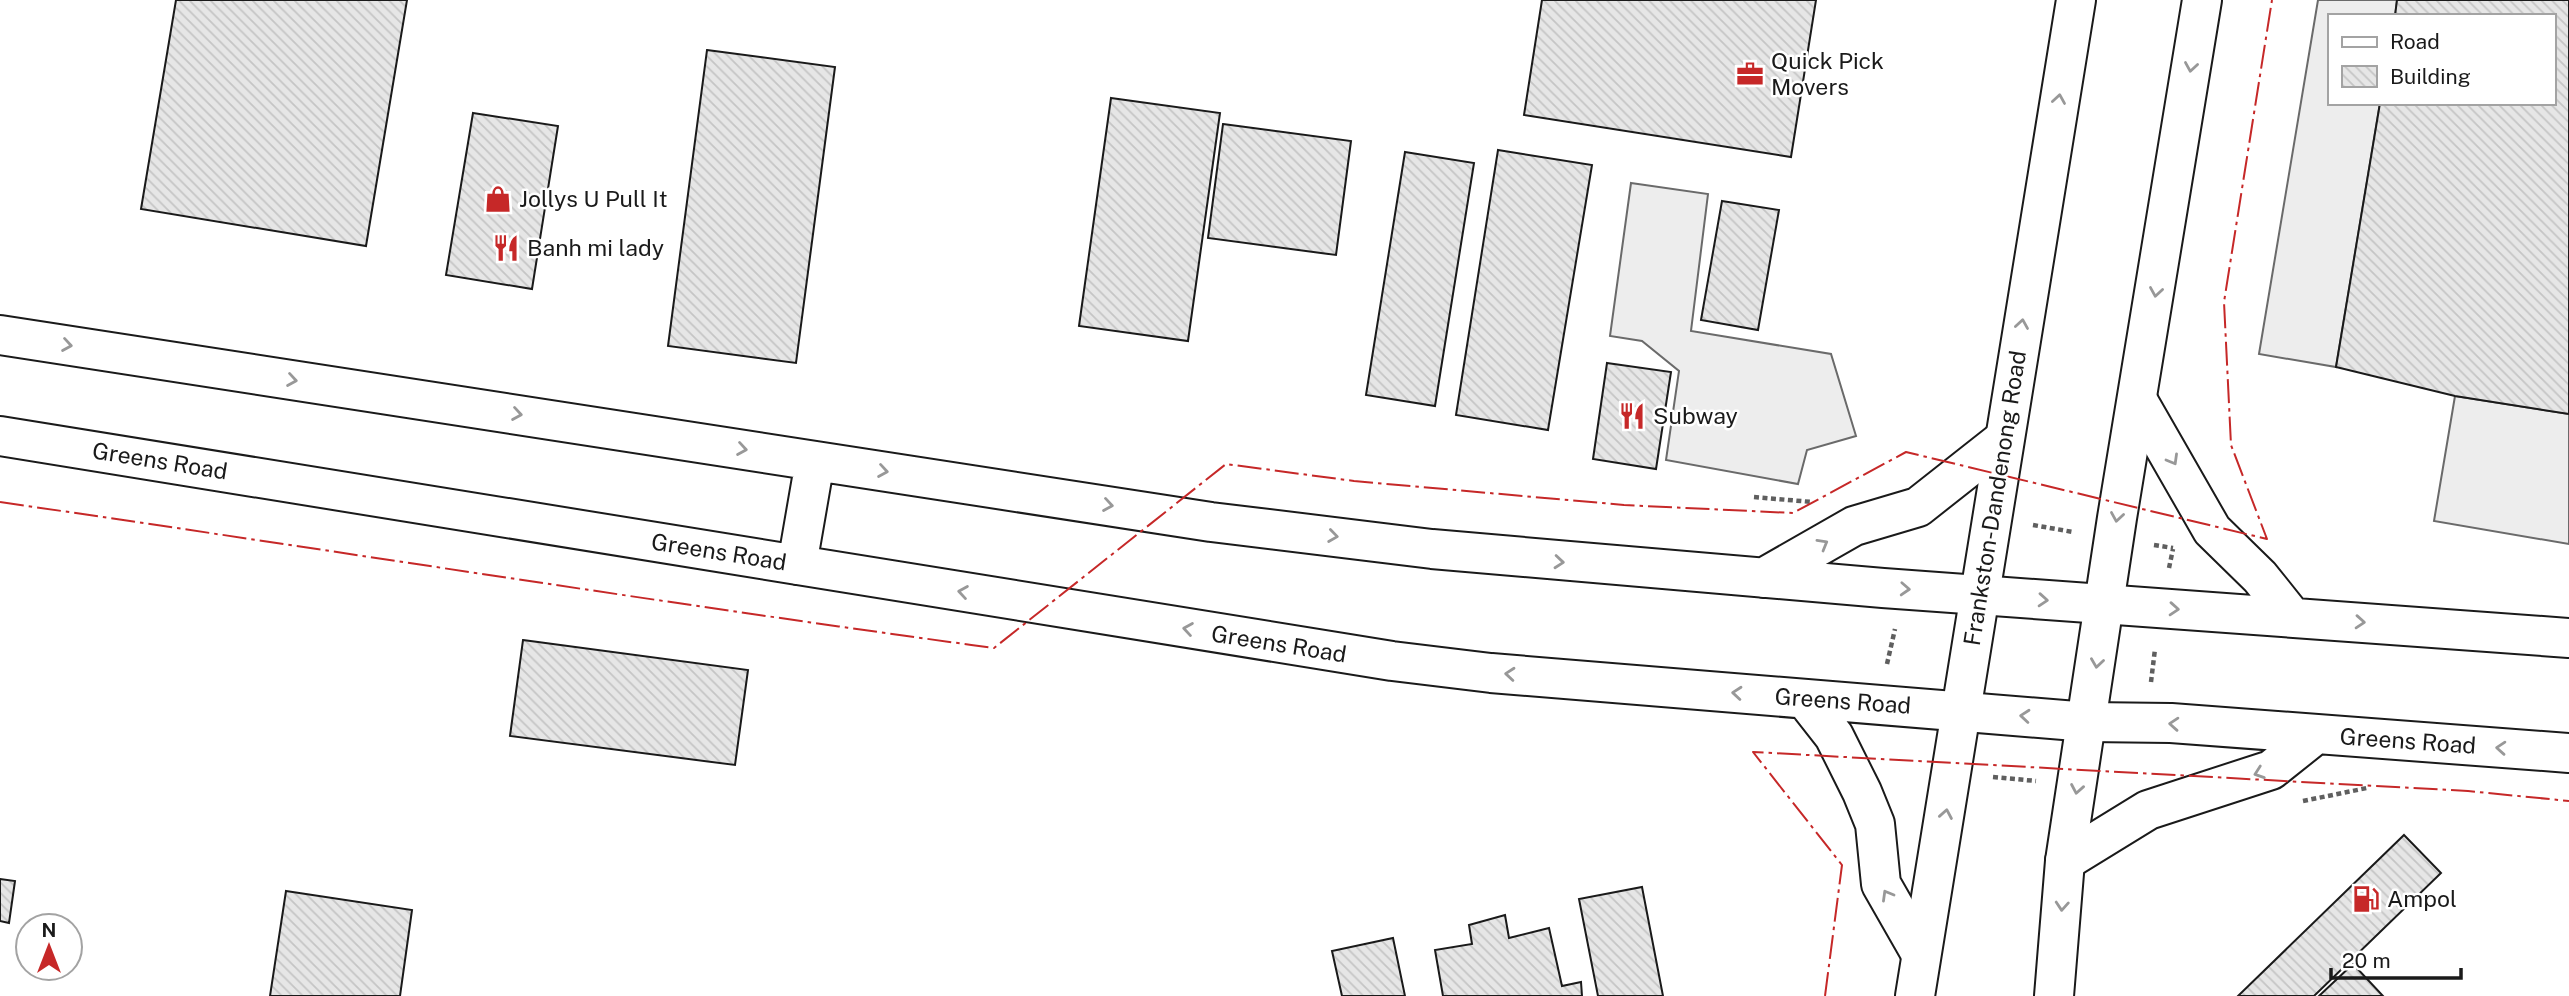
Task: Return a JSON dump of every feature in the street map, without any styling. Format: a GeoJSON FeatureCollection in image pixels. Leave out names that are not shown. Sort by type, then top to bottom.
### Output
{"type":"FeatureCollection","features":[{"type":"Feature","properties":{"kind":"main road","name":"Frankston-Dandenong Road"},"geometry":{"type":"LineString","coordinates":[[1915,996],[2076,0]]}},
{"type":"Feature","properties":{"kind":"main road"},"geometry":{"type":"LineString","coordinates":[[2054,996],[2065,861],[2117,518],[2202,0]]}},
{"type":"Feature","properties":{"kind":"main road"},"geometry":{"type":"LineString","coordinates":[[0,335],[1211,522],[1432,549],[1980,595],[2569,638]]}},
{"type":"Feature","properties":{"kind":"main road"},"geometry":{"type":"LineString","coordinates":[[2138,401],[2212,530],[2260,578],[2292,617]]}},
{"type":"Feature","properties":{"kind":"main road","name":"Greens Road"},"geometry":{"type":"LineString","coordinates":[[0,436],[1392,661],[1491,673],[2088,722],[2146,722],[2569,753]]}},
{"type":"Feature","properties":{"kind":"main road"},"geometry":{"type":"LineString","coordinates":[[1763,578],[1854,526],[1918,508],[2003,440]]}},
{"type":"Feature","properties":{"kind":"main road"},"geometry":{"type":"LineString","coordinates":[[797,565],[815,461]]}},
{"type":"Feature","properties":{"kind":"main road"},"geometry":{"type":"LineString","coordinates":[[1805,699],[1834,736],[1862,792],[1875,824],[1881,884],[1921,954]]}},
{"type":"Feature","properties":{"kind":"main road"},"geometry":{"type":"LineString","coordinates":[[2065,861],[2148,810],[2271,769],[2315,735]]}},
{"type":"Feature","properties":{"kind":"path"},"geometry":{"type":"LineString","coordinates":[[2146,722],[2160,608],[2173,548]]}},
{"type":"Feature","properties":{"kind":"shaded area"},"geometry":{"type":"Polygon","coordinates":[[[2318,0],[2397,0],[2395,14],[2328,14],[2328,105],[2380,105],[2336,367],[2259,354],[2318,0]]]}},
{"type":"Feature","properties":{"kind":"shaded area"},"geometry":{"type":"Polygon","coordinates":[[[1631,183],[1708,194],[1691,331],[1831,354],[1856,436],[1807,450],[1798,484],[1666,460],[1679,371],[1642,341],[1610,336],[1631,183]]]}},
{"type":"Feature","properties":{"kind":"shaded area"},"geometry":{"type":"Polygon","coordinates":[[[2455,396],[2569,414],[2569,544],[2434,521],[2455,396]]]}},
{"type":"Feature","properties":{"kind":"building"},"geometry":{"type":"Polygon","coordinates":[[[176,0],[407,0],[366,246],[141,209],[176,0]]]}},
{"type":"Feature","properties":{"kind":"building"},"geometry":{"type":"Polygon","coordinates":[[[1542,0],[1816,0],[1791,157],[1524,115],[1542,0]]]}},
{"type":"Feature","properties":{"kind":"building"},"geometry":{"type":"Polygon","coordinates":[[[2397,0],[2569,0],[2569,414],[2455,396],[2336,367],[2380,105],[2555,105],[2555,14],[2395,14],[2397,0]]]}},
{"type":"Feature","properties":{"kind":"building"},"geometry":{"type":"Polygon","coordinates":[[[707,50],[835,67],[796,363],[668,346],[707,50]]]}},
{"type":"Feature","properties":{"kind":"building"},"geometry":{"type":"Polygon","coordinates":[[[1111,98],[1220,113],[1188,341],[1079,326],[1111,98]]]}},
{"type":"Feature","properties":{"kind":"building"},"geometry":{"type":"Polygon","coordinates":[[[473,113],[558,126],[532,289],[446,275],[473,113]]]}},
{"type":"Feature","properties":{"kind":"building"},"geometry":{"type":"Polygon","coordinates":[[[1223,124],[1351,141],[1336,255],[1208,238],[1223,124]]]}},
{"type":"Feature","properties":{"kind":"building"},"geometry":{"type":"Polygon","coordinates":[[[1498,150],[1592,165],[1548,430],[1456,415],[1498,150]]]}},
{"type":"Feature","properties":{"kind":"building"},"geometry":{"type":"Polygon","coordinates":[[[1405,152],[1474,163],[1435,406],[1366,395],[1405,152]]]}},
{"type":"Feature","properties":{"kind":"building"},"geometry":{"type":"Polygon","coordinates":[[[1722,201],[1779,210],[1758,330],[1701,320],[1722,201]]]}},
{"type":"Feature","properties":{"kind":"building","name":"Subway"},"geometry":{"type":"Polygon","coordinates":[[[1607,363],[1671,372],[1656,469],[1593,459],[1607,363]]]}},
{"type":"Feature","properties":{"kind":"building"},"geometry":{"type":"Polygon","coordinates":[[[523,640],[748,670],[735,765],[510,736],[523,640]]]}},
{"type":"Feature","properties":{"kind":"building"},"geometry":{"type":"Polygon","coordinates":[[[2404,835],[2441,873],[2314,996],[2238,996],[2404,835]]]}},
{"type":"Feature","properties":{"kind":"building"},"geometry":{"type":"Polygon","coordinates":[[[0,879],[15,881],[9,923],[0,921],[0,879]]]}},
{"type":"Feature","properties":{"kind":"building"},"geometry":{"type":"Polygon","coordinates":[[[1642,887],[1663,996],[1598,996],[1579,899],[1642,887]]]}},
{"type":"Feature","properties":{"kind":"building"},"geometry":{"type":"Polygon","coordinates":[[[286,891],[412,910],[400,996],[270,996],[286,891]]]}},
{"type":"Feature","properties":{"kind":"building"},"geometry":{"type":"Polygon","coordinates":[[[1505,915],[1509,938],[1549,928],[1562,986],[1581,982],[1582,996],[1443,996],[1435,950],[1472,944],[1469,925],[1505,915]]]}},
{"type":"Feature","properties":{"kind":"building"},"geometry":{"type":"Polygon","coordinates":[[[1393,938],[1405,996],[1342,996],[1332,951],[1393,938]]]}},
{"type":"Feature","properties":{"kind":"building"},"geometry":{"type":"Polygon","coordinates":[[[2353,964],[2383,996],[2319,996],[2353,964]]]}},
{"type":"Feature","properties":{"kind":"power"},"geometry":{"type":"LineString","coordinates":[[0,502],[994,648],[1226,464],[1354,481],[1624,505],[1793,513],[1906,452],[2267,539],[2231,445],[2224,302],[2272,0]]}},
{"type":"Feature","properties":{"kind":"power"},"geometry":{"type":"LineString","coordinates":[[1825,996],[1842,865],[1753,752],[2468,791],[2569,801]]}},
{"type":"Feature","properties":{"kind":"place","name":"Quick Pick Movers"},"geometry":{"type":"Point","coordinates":[1750,74]}},
{"type":"Feature","properties":{"kind":"place","name":"Jollys U Pull It"},"geometry":{"type":"Point","coordinates":[498,199]}},
{"type":"Feature","properties":{"kind":"place","name":"Banh mi lady"},"geometry":{"type":"Point","coordinates":[506,248]}},
{"type":"Feature","properties":{"kind":"place","name":"Subway"},"geometry":{"type":"Point","coordinates":[1632,416]}},
{"type":"Feature","properties":{"kind":"place","name":"Ampol"},"geometry":{"type":"Point","coordinates":[2366,899]}}]}
